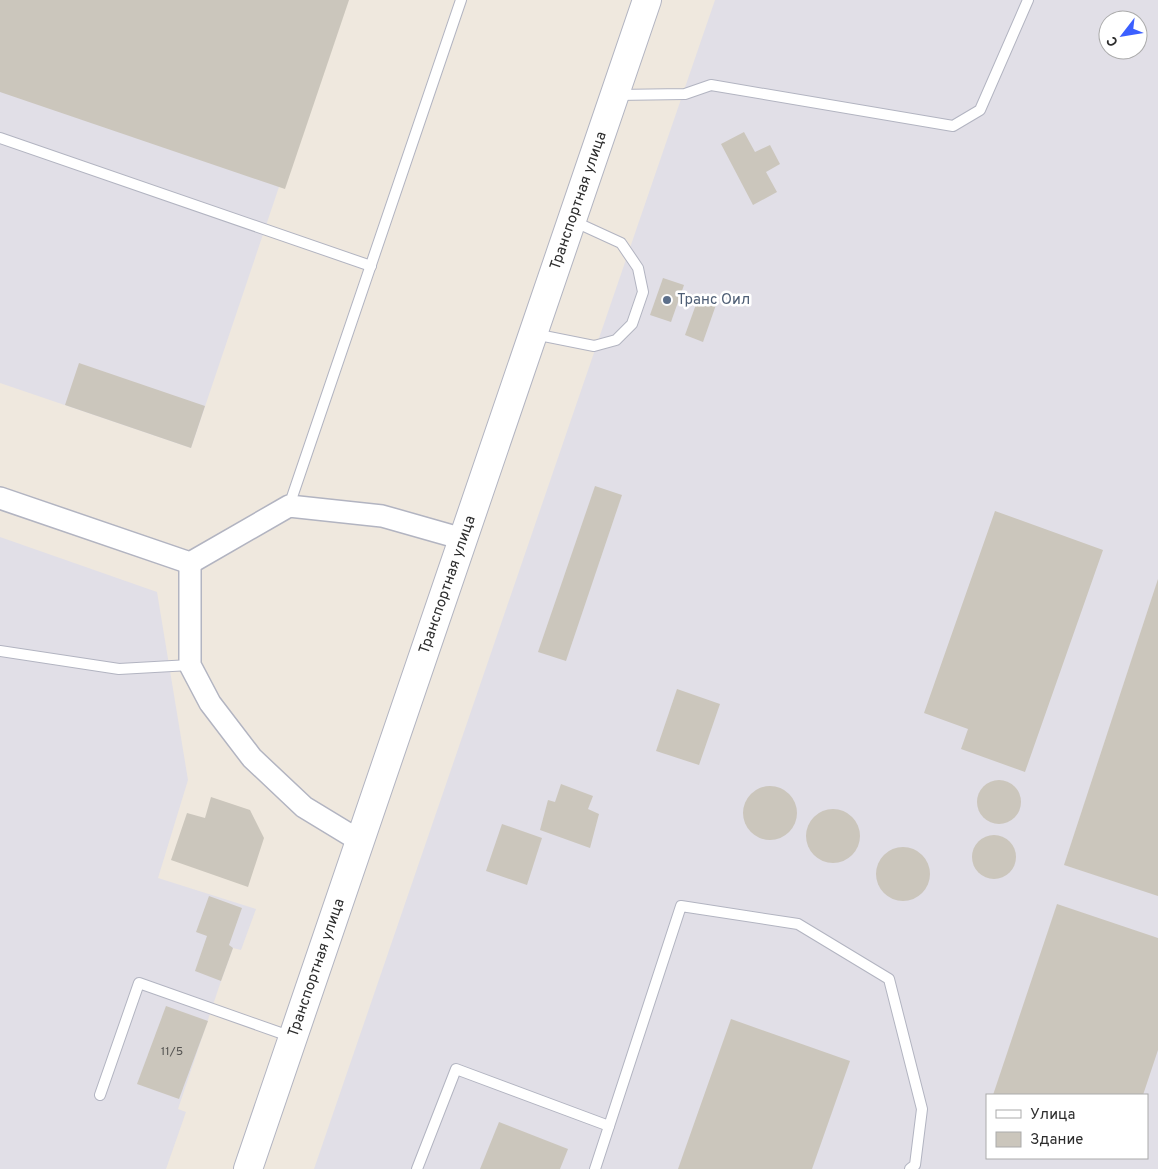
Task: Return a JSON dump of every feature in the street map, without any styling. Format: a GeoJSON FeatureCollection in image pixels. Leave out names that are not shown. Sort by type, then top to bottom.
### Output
{"type":"FeatureCollection","features":[{"type":"Feature","properties":{"kind":"main road","name":"Транспортная улица"},"geometry":{"type":"LineString","coordinates":[[248,1169],[647,0]]}},
{"type":"Feature","properties":{"kind":"street"},"geometry":{"type":"LineString","coordinates":[[0,498],[190,563],[289,506],[382,516],[463,539]]}},
{"type":"Feature","properties":{"kind":"street"},"geometry":{"type":"LineString","coordinates":[[190,563],[190,664],[210,704],[252,758],[304,807],[360,841]]}},
{"type":"Feature","properties":{"kind":"lane"},"geometry":{"type":"LineString","coordinates":[[289,506],[460,0]]}},
{"type":"Feature","properties":{"kind":"lane"},"geometry":{"type":"LineString","coordinates":[[615,95],[685,94],[710,84],[953,126],[980,110],[1028,0]]}},
{"type":"Feature","properties":{"kind":"lane"},"geometry":{"type":"LineString","coordinates":[[0,138],[371,266]]}},
{"type":"Feature","properties":{"kind":"lane"},"geometry":{"type":"LineString","coordinates":[[533,334],[594,346],[616,340],[632,324],[643,292],[638,268],[621,243],[572,220]]}},
{"type":"Feature","properties":{"kind":"lane"},"geometry":{"type":"LineString","coordinates":[[0,651],[119,670],[190,664]]}},
{"type":"Feature","properties":{"kind":"lane"},"geometry":{"type":"LineString","coordinates":[[595,1169],[681,906],[798,924],[889,979],[922,1109],[915,1165],[910,1169]]}},
{"type":"Feature","properties":{"kind":"lane"},"geometry":{"type":"LineString","coordinates":[[100,1094],[139,983],[293,1038]]}},
{"type":"Feature","properties":{"kind":"lane"},"geometry":{"type":"LineString","coordinates":[[417,1169],[456,1069],[609,1126]]}},
{"type":"Feature","properties":{"kind":"shaded area"},"geometry":{"type":"Polygon","coordinates":[[[0,0],[342,0],[191,448],[0,383],[0,0]]]}},
{"type":"Feature","properties":{"kind":"shaded area"},"geometry":{"type":"Polygon","coordinates":[[[715,0],[1158,0],[1158,1169],[314,1169],[715,0]]]}},
{"type":"Feature","properties":{"kind":"shaded area"},"geometry":{"type":"Polygon","coordinates":[[[0,537],[157,592],[188,780],[158,878],[256,909],[241,950],[233,948],[221,981],[178,1109],[186,1112],[166,1169],[0,1169],[0,537]]]}},
{"type":"Feature","properties":{"kind":"building"},"geometry":{"type":"Polygon","coordinates":[[[0,0],[349,0],[285,189],[0,92],[0,0]]]}},
{"type":"Feature","properties":{"kind":"building"},"geometry":{"type":"Polygon","coordinates":[[[744,132],[755,152],[770,145],[780,164],[766,172],[777,192],[753,205],[721,144],[744,132]]]}},
{"type":"Feature","properties":{"kind":"building","name":"Транс Оил"},"geometry":{"type":"Polygon","coordinates":[[[663,278],[684,285],[671,322],[650,315],[663,278]]]}},
{"type":"Feature","properties":{"kind":"building"},"geometry":{"type":"Polygon","coordinates":[[[699,296],[717,302],[703,342],[685,335],[699,296]]]}},
{"type":"Feature","properties":{"kind":"building"},"geometry":{"type":"Polygon","coordinates":[[[79,363],[205,406],[191,448],[65,405],[79,363]]]}},
{"type":"Feature","properties":{"kind":"building"},"geometry":{"type":"Polygon","coordinates":[[[595,486],[622,495],[566,661],[538,652],[595,486]]]}},
{"type":"Feature","properties":{"kind":"building"},"geometry":{"type":"Polygon","coordinates":[[[995,511],[1103,550],[1025,772],[961,749],[968,729],[924,713],[995,511]]]}},
{"type":"Feature","properties":{"kind":"building"},"geometry":{"type":"Polygon","coordinates":[[[1158,579],[1158,896],[1064,865],[1158,579]]]}},
{"type":"Feature","properties":{"kind":"building"},"geometry":{"type":"Polygon","coordinates":[[[677,689],[720,704],[699,765],[656,751],[677,689]]]}},
{"type":"Feature","properties":{"kind":"building"},"geometry":{"type":"Polygon","coordinates":[[[1003,780],[1015,786],[1020,793],[1020,811],[1015,818],[1008,823],[995,824],[987,821],[980,814],[977,798],[980,790],[987,783],[1003,780]]]}},
{"type":"Feature","properties":{"kind":"building"},"geometry":{"type":"Polygon","coordinates":[[[561,784],[593,796],[588,809],[599,814],[590,848],[540,830],[548,800],[555,802],[561,784]]]}},
{"type":"Feature","properties":{"kind":"building"},"geometry":{"type":"Polygon","coordinates":[[[770,786],[780,788],[789,794],[795,803],[797,813],[795,823],[789,832],[780,838],[770,840],[760,838],[751,832],[745,823],[743,813],[745,803],[751,794],[760,788],[770,786]]]}},
{"type":"Feature","properties":{"kind":"building"},"geometry":{"type":"Polygon","coordinates":[[[211,797],[250,810],[264,838],[248,887],[171,860],[187,813],[205,818],[211,797]]]}},
{"type":"Feature","properties":{"kind":"building"},"geometry":{"type":"Polygon","coordinates":[[[833,809],[843,811],[852,817],[858,826],[860,836],[858,846],[852,855],[843,861],[833,863],[823,861],[814,855],[808,846],[806,836],[808,826],[814,817],[823,811],[833,809]]]}},
{"type":"Feature","properties":{"kind":"building"},"geometry":{"type":"Polygon","coordinates":[[[502,824],[542,838],[527,885],[486,871],[502,824]]]}},
{"type":"Feature","properties":{"kind":"building"},"geometry":{"type":"Polygon","coordinates":[[[998,835],[1010,841],[1015,848],[1015,866],[1010,873],[1003,878],[990,879],[982,876],[975,869],[972,853],[975,845],[982,838],[998,835]]]}},
{"type":"Feature","properties":{"kind":"building"},"geometry":{"type":"Polygon","coordinates":[[[903,847],[913,849],[922,855],[928,864],[930,874],[928,884],[922,893],[913,899],[903,901],[893,899],[884,893],[878,884],[876,874],[878,864],[884,855],[893,849],[903,847]]]}},
{"type":"Feature","properties":{"kind":"building"},"geometry":{"type":"Polygon","coordinates":[[[209,896],[242,908],[229,945],[233,948],[221,981],[195,971],[207,936],[196,932],[209,896]]]}},
{"type":"Feature","properties":{"kind":"building"},"geometry":{"type":"Polygon","coordinates":[[[1057,904],[1158,938],[1158,1050],[1143,1094],[993,1094],[1057,904]]]}},
{"type":"Feature","properties":{"kind":"building"},"geometry":{"type":"Polygon","coordinates":[[[166,1006],[208,1021],[179,1099],[137,1084],[166,1006]]]}},
{"type":"Feature","properties":{"kind":"building"},"geometry":{"type":"Polygon","coordinates":[[[731,1019],[850,1061],[812,1169],[678,1169],[731,1019]]]}},
{"type":"Feature","properties":{"kind":"building"},"geometry":{"type":"Polygon","coordinates":[[[499,1122],[568,1149],[560,1169],[480,1169],[499,1122]]]}},
{"type":"Feature","properties":{"kind":"place","name":"Транс Оил"},"geometry":{"type":"Point","coordinates":[667,300]}}]}
